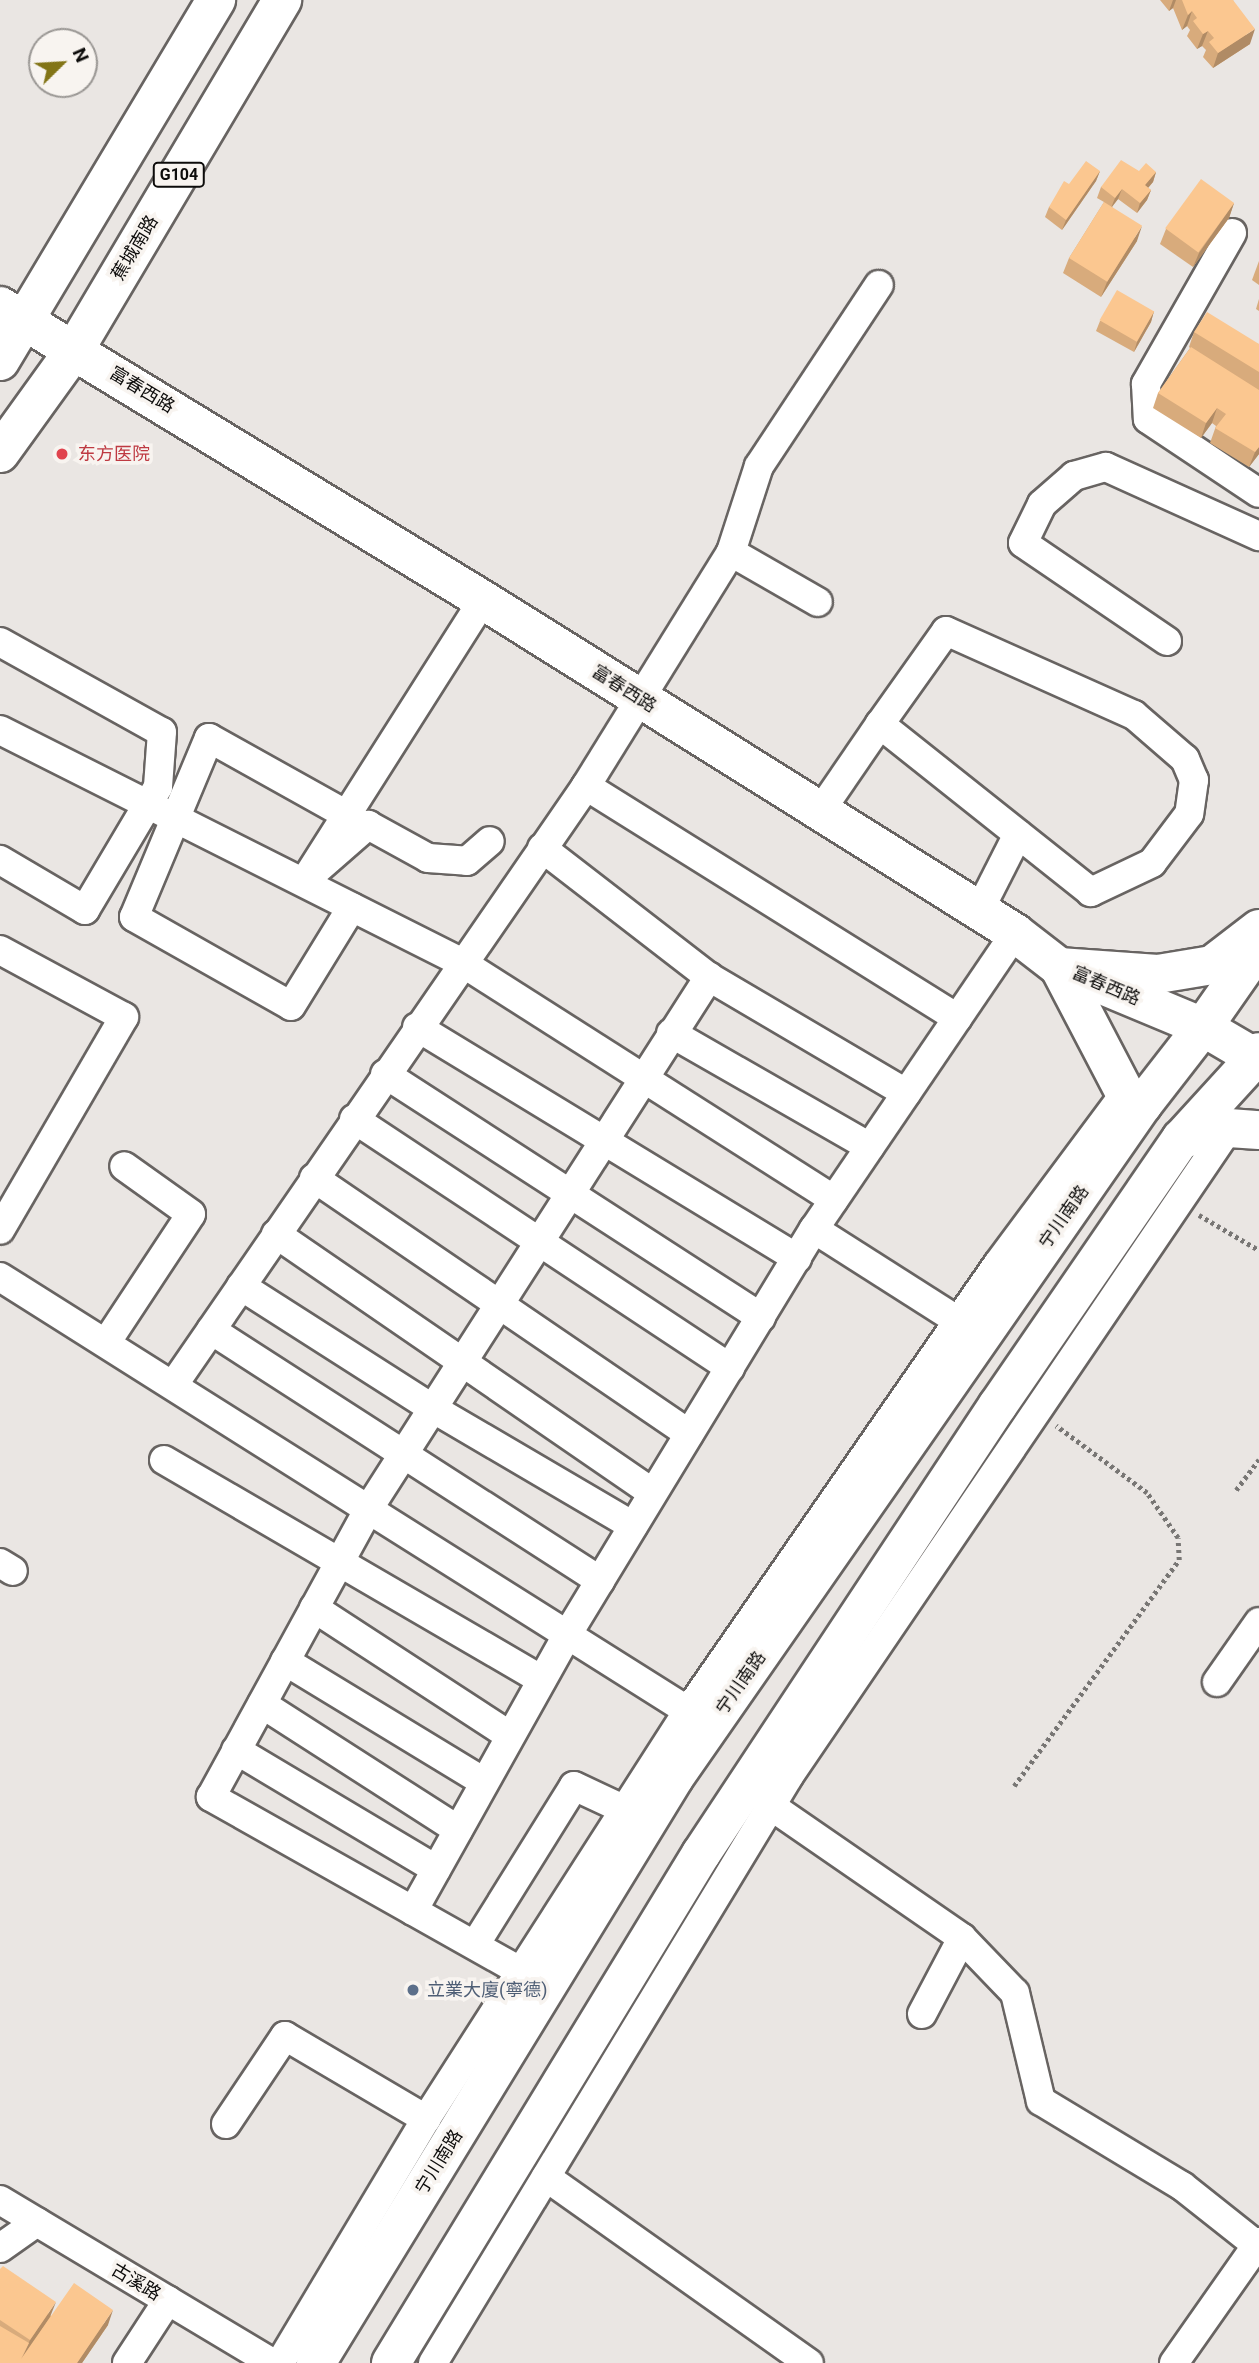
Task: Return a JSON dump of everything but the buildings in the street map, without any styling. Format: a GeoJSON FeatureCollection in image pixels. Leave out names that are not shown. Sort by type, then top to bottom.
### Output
{"type":"FeatureCollection","features":[{"type":"Feature","properties":{"kind":"main road"},"geometry":{"type":"LineString","coordinates":[[0,361],[13,314],[216,0]]}},
{"type":"Feature","properties":{"kind":"main road","name":"蕉城南路"},"geometry":{"type":"LineString","coordinates":[[0,453],[75,349],[282,0]]}},
{"type":"Feature","properties":{"kind":"main road","name":"富春西路"},"geometry":{"type":"LineString","coordinates":[[13,314],[75,349],[483,600],[819,813],[1015,933],[1059,967],[1203,1027],[1257,1057]]}},
{"type":"Feature","properties":{"kind":"main road"},"geometry":{"type":"LineString","coordinates":[[1059,967],[1158,974],[1212,965],[1259,929]]}},
{"type":"Feature","properties":{"kind":"main road","name":"宁川南路"},"geometry":{"type":"LineString","coordinates":[[316,2363],[674,1778],[1134,1098],[1203,1027],[1259,947]]}},
{"type":"Feature","properties":{"kind":"main road"},"geometry":{"type":"LineString","coordinates":[[1059,967],[1134,1098]]}},
{"type":"Feature","properties":{"kind":"main road"},"geometry":{"type":"LineString","coordinates":[[391,2363],[701,1854],[998,1405],[1181,1139],[1257,1057]]}},
{"type":"Feature","properties":{"kind":"main road"},"geometry":{"type":"LineString","coordinates":[[1181,1139],[1244,1129]]}},
{"type":"Feature","properties":{"kind":"street"},"geometry":{"type":"LineString","coordinates":[[1233,233],[1146,384],[1148,419],[1259,493]]}},
{"type":"Feature","properties":{"kind":"street"},"geometry":{"type":"LineString","coordinates":[[174,1384],[461,962],[586,786],[731,552],[759,466],[879,285]]}},
{"type":"Feature","properties":{"kind":"street"},"geometry":{"type":"LineString","coordinates":[[1167,640],[1023,543],[1042,504],[1074,476],[1106,467],[1259,536]]}},
{"type":"Feature","properties":{"kind":"street"},"geometry":{"type":"LineString","coordinates":[[731,552],[818,602]]}},
{"type":"Feature","properties":{"kind":"street"},"geometry":{"type":"LineString","coordinates":[[305,880],[483,600]]}},
{"type":"Feature","properties":{"kind":"street"},"geometry":{"type":"LineString","coordinates":[[819,813],[880,724],[946,631],[1134,715],[1185,760],[1194,780],[1189,814],[1152,863],[1091,892],[880,724]]}},
{"type":"Feature","properties":{"kind":"street"},"geometry":{"type":"LineString","coordinates":[[0,642],[162,732],[158,787],[146,803],[85,910],[0,860]]}},
{"type":"Feature","properties":{"kind":"street"},"geometry":{"type":"LineString","coordinates":[[0,730],[305,880],[461,962],[834,1200]]}},
{"type":"Feature","properties":{"kind":"street"},"geometry":{"type":"LineString","coordinates":[[347,815],[209,738],[134,917],[291,1006],[352,907]]}},
{"type":"Feature","properties":{"kind":"street"},"geometry":{"type":"LineString","coordinates":[[586,786],[957,1018]]}},
{"type":"Feature","properties":{"kind":"street"},"geometry":{"type":"LineString","coordinates":[[305,880],[368,825],[428,858],[467,861],[490,841]]}},
{"type":"Feature","properties":{"kind":"street"},"geometry":{"type":"LineString","coordinates":[[979,911],[1018,834]]}},
{"type":"Feature","properties":{"kind":"street"},"geometry":{"type":"LineString","coordinates":[[542,848],[709,977],[906,1093]]}},
{"type":"Feature","properties":{"kind":"street"},"geometry":{"type":"LineString","coordinates":[[413,1911],[567,1635],[814,1230],[1015,933]]}},
{"type":"Feature","properties":{"kind":"street"},"geometry":{"type":"LineString","coordinates":[[0,950],[124,1017],[0,1230]]}},
{"type":"Feature","properties":{"kind":"street"},"geometry":{"type":"LineString","coordinates":[[520,1971],[211,1797],[369,1508],[642,1076],[709,977]]}},
{"type":"Feature","properties":{"kind":"street"},"geometry":{"type":"LineString","coordinates":[[417,1027],[797,1258]]}},
{"type":"Feature","properties":{"kind":"street"},"geometry":{"type":"LineString","coordinates":[[671,1033],[870,1147]]}},
{"type":"Feature","properties":{"kind":"street"},"geometry":{"type":"LineString","coordinates":[[385,1074],[761,1317]]}},
{"type":"Feature","properties":{"kind":"street"},"geometry":{"type":"LineString","coordinates":[[280,2363],[426,2119],[688,1711],[960,1322],[1134,1098]]}},
{"type":"Feature","properties":{"kind":"street"},"geometry":{"type":"LineString","coordinates":[[354,1119],[730,1368]]}},
{"type":"Feature","properties":{"kind":"street"},"geometry":{"type":"LineString","coordinates":[[433,2363],[771,1806],[1177,1202],[1244,1129]]}},
{"type":"Feature","properties":{"kind":"street"},"geometry":{"type":"LineString","coordinates":[[106,1343],[191,1214],[124,1166]]}},
{"type":"Feature","properties":{"kind":"street"},"geometry":{"type":"LineString","coordinates":[[314,1178],[689,1434]]}},
{"type":"Feature","properties":{"kind":"street"},"geometry":{"type":"LineString","coordinates":[[814,1230],[960,1322]]}},
{"type":"Feature","properties":{"kind":"street"},"geometry":{"type":"LineString","coordinates":[[276,1234],[653,1493]]}},
{"type":"Feature","properties":{"kind":"street"},"geometry":{"type":"LineString","coordinates":[[0,1278],[174,1384],[688,1711]]}},
{"type":"Feature","properties":{"kind":"street"},"geometry":{"type":"LineString","coordinates":[[240,1286],[432,1408],[633,1526]]}},
{"type":"Feature","properties":{"kind":"street"},"geometry":{"type":"LineString","coordinates":[[211,1329],[600,1581]]}},
{"type":"Feature","properties":{"kind":"street"},"geometry":{"type":"LineString","coordinates":[[164,1460],[542,1680]]}},
{"type":"Feature","properties":{"kind":"street"},"geometry":{"type":"LineString","coordinates":[[314,1608],[510,1735]]}},
{"type":"Feature","properties":{"kind":"street"},"geometry":{"type":"LineString","coordinates":[[1217,1682],[1259,1622]]}},
{"type":"Feature","properties":{"kind":"street"},"geometry":{"type":"LineString","coordinates":[[285,1661],[484,1782]]}},
{"type":"Feature","properties":{"kind":"street"},"geometry":{"type":"LineString","coordinates":[[262,1704],[458,1830]]}},
{"type":"Feature","properties":{"kind":"street"},"geometry":{"type":"LineString","coordinates":[[236,1750],[436,1869]]}},
{"type":"Feature","properties":{"kind":"street"},"geometry":{"type":"LineString","coordinates":[[475,1945],[575,1786],[623,1809]]}},
{"type":"Feature","properties":{"kind":"street"},"geometry":{"type":"LineString","coordinates":[[771,1806],[962,1938],[1016,1993],[1041,2101],[1182,2186],[1258,2245],[1174,2363]]}},
{"type":"Feature","properties":{"kind":"street"},"geometry":{"type":"LineString","coordinates":[[922,2014],[962,1938]]}},
{"type":"Feature","properties":{"kind":"street"},"geometry":{"type":"LineString","coordinates":[[226,2124],[285,2036],[426,2119]]}},
{"type":"Feature","properties":{"kind":"street"},"geometry":{"type":"LineString","coordinates":[[546,2177],[809,2363]]}},
{"type":"Feature","properties":{"kind":"street","name":"古溪路"},"geometry":{"type":"LineString","coordinates":[[0,2200],[272,2363]]}},
{"type":"Feature","properties":{"kind":"street"},"geometry":{"type":"LineString","coordinates":[[0,2248],[37,2222]]}},
{"type":"Feature","properties":{"kind":"street"},"geometry":{"type":"LineString","coordinates":[[127,2363],[168,2301]]}},
{"type":"Feature","properties":{"kind":"path"},"geometry":{"type":"LineString","coordinates":[[1177,1202],[1259,1250]]}},
{"type":"Feature","properties":{"kind":"path"},"geometry":{"type":"LineString","coordinates":[[1014,1786],[1179,1560],[1178,1538],[1147,1493],[1035,1411]]}},
{"type":"Feature","properties":{"kind":"path"},"geometry":{"type":"LineString","coordinates":[[1236,1490],[1259,1460]]}},
{"type":"Feature","properties":{"kind":"place","name":"东方医院"},"geometry":{"type":"Point","coordinates":[62,454]}},
{"type":"Feature","properties":{"kind":"place","name":"立業大廈(寧德)"},"geometry":{"type":"Point","coordinates":[413,1990]}}]}
